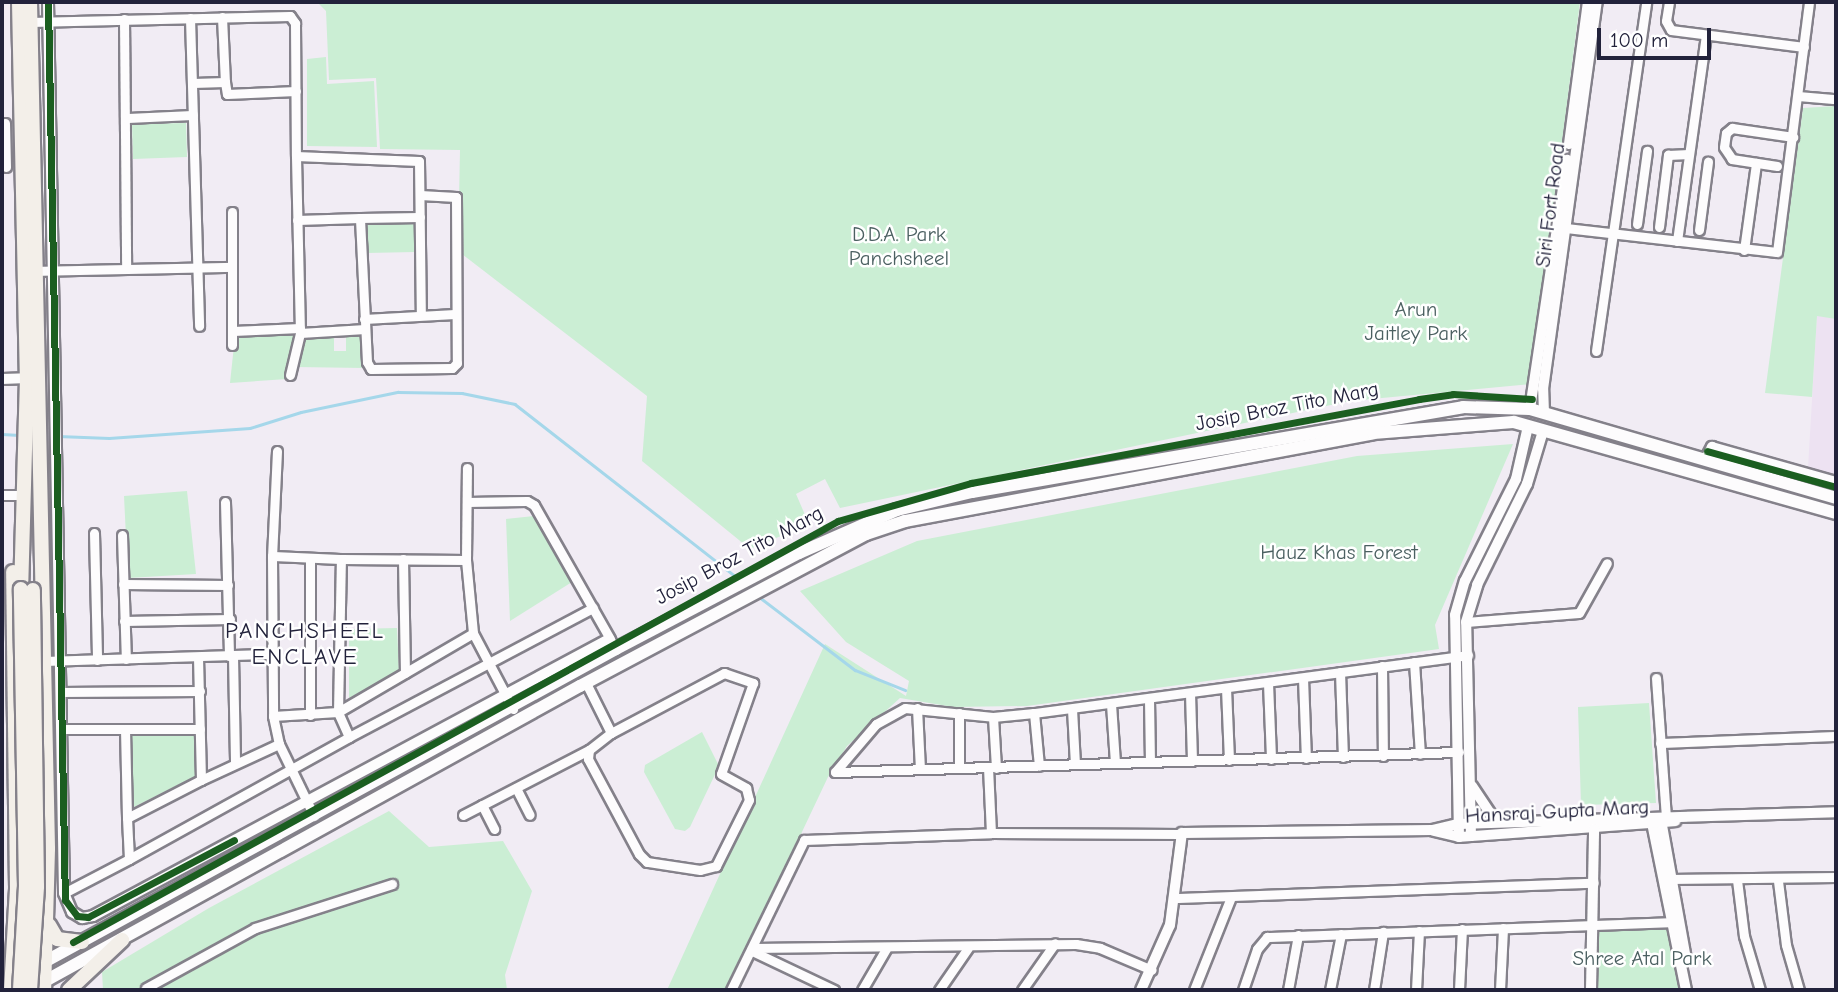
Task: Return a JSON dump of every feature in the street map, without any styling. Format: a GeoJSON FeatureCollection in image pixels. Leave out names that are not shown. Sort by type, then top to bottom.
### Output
{"type":"FeatureCollection","features":[{"type":"Feature","properties":{"kind":"main road"},"geometry":{"type":"LineString","coordinates":[[19,2],[31,383],[40,518],[44,662],[48,920],[45,986]]}},
{"type":"Feature","properties":{"kind":"main road"},"geometry":{"type":"LineString","coordinates":[[30,2],[35,271],[24,521],[37,886],[30,990]]}},
{"type":"Feature","properties":{"kind":"main road"},"geometry":{"type":"LineString","coordinates":[[1471,407],[1461,416],[1471,424]]}},
{"type":"Feature","properties":{"kind":"main road","name":"Josip Broz Tito Marg"},"geometry":{"type":"LineString","coordinates":[[11,986],[47,961],[513,709],[613,644],[897,510],[972,492],[1471,407],[1544,413],[1836,498]]}},
{"type":"Feature","properties":{"kind":"main road","name":"Josip Broz Tito Marg"},"geometry":{"type":"LineString","coordinates":[[30,990],[45,986],[122,940],[586,683],[866,534],[971,506],[1373,433],[1471,424],[1528,426],[1836,513]]}},
{"type":"Feature","properties":{"kind":"main road"},"geometry":{"type":"LineString","coordinates":[[11,986],[26,886],[27,590],[38,476]]}},
{"type":"Feature","properties":{"kind":"main road"},"geometry":{"type":"LineString","coordinates":[[11,986],[15,921],[11,609],[13,573],[24,521]]}},
{"type":"Feature","properties":{"kind":"main road"},"geometry":{"type":"LineString","coordinates":[[14,778],[46,778]]}},
{"type":"Feature","properties":{"kind":"main road"},"geometry":{"type":"LineString","coordinates":[[48,920],[57,939],[82,942]]}},
{"type":"Feature","properties":{"kind":"main road"},"geometry":{"type":"LineString","coordinates":[[2,960],[15,921]]}},
{"type":"Feature","properties":{"kind":"main road"},"geometry":{"type":"LineString","coordinates":[[69,990],[122,940]]}},
{"type":"Feature","properties":{"kind":"street"},"geometry":{"type":"LineString","coordinates":[[48,2],[64,893],[77,916],[93,916],[506,694],[613,644],[531,502],[467,502]]}},
{"type":"Feature","properties":{"kind":"street","name":"Siri Fort Road"},"geometry":{"type":"LineString","coordinates":[[1530,410],[1588,2]]}},
{"type":"Feature","properties":{"kind":"street","name":"Siri Fort Road"},"geometry":{"type":"LineString","coordinates":[[1544,413],[1543,389],[1597,2]]}},
{"type":"Feature","properties":{"kind":"street"},"geometry":{"type":"LineString","coordinates":[[1596,351],[1615,234],[1646,2]]}},
{"type":"Feature","properties":{"kind":"street"},"geometry":{"type":"LineString","coordinates":[[1669,2],[1667,27],[1706,35],[1804,47]]}},
{"type":"Feature","properties":{"kind":"street"},"geometry":{"type":"LineString","coordinates":[[1566,228],[1777,252],[1809,2]]}},
{"type":"Feature","properties":{"kind":"street"},"geometry":{"type":"LineString","coordinates":[[222,17],[227,94],[296,91]]}},
{"type":"Feature","properties":{"kind":"street"},"geometry":{"type":"LineString","coordinates":[[190,18],[199,326]]}},
{"type":"Feature","properties":{"kind":"street"},"geometry":{"type":"LineString","coordinates":[[30,22],[292,18],[296,91],[300,330],[290,375]]}},
{"type":"Feature","properties":{"kind":"street"},"geometry":{"type":"LineString","coordinates":[[124,19],[127,118],[126,269]]}},
{"type":"Feature","properties":{"kind":"street"},"geometry":{"type":"LineString","coordinates":[[1677,240],[1706,35]]}},
{"type":"Feature","properties":{"kind":"street"},"geometry":{"type":"LineString","coordinates":[[192,83],[225,82]]}},
{"type":"Feature","properties":{"kind":"street"},"geometry":{"type":"LineString","coordinates":[[1798,96],[1836,99]]}},
{"type":"Feature","properties":{"kind":"street"},"geometry":{"type":"LineString","coordinates":[[127,118],[194,115]]}},
{"type":"Feature","properties":{"kind":"street"},"geometry":{"type":"LineString","coordinates":[[6,167],[3,123],[22,123]]}},
{"type":"Feature","properties":{"kind":"street"},"geometry":{"type":"LineString","coordinates":[[1777,166],[1756,163],[1726,153],[1729,130],[1793,137]]}},
{"type":"Feature","properties":{"kind":"street"},"geometry":{"type":"LineString","coordinates":[[1637,224],[1647,151]]}},
{"type":"Feature","properties":{"kind":"street"},"geometry":{"type":"LineString","coordinates":[[1659,227],[1668,155],[1689,154]]}},
{"type":"Feature","properties":{"kind":"street"},"geometry":{"type":"LineString","coordinates":[[296,156],[416,158],[420,195],[421,315]]}},
{"type":"Feature","properties":{"kind":"street"},"geometry":{"type":"LineString","coordinates":[[1699,230],[1708,162]]}},
{"type":"Feature","properties":{"kind":"street"},"geometry":{"type":"LineString","coordinates":[[1744,250],[1756,163]]}},
{"type":"Feature","properties":{"kind":"street"},"geometry":{"type":"LineString","coordinates":[[360,218],[364,318],[371,369],[453,368],[457,363],[456,197],[420,195]]}},
{"type":"Feature","properties":{"kind":"street"},"geometry":{"type":"LineString","coordinates":[[232,212],[232,345]]}},
{"type":"Feature","properties":{"kind":"street"},"geometry":{"type":"LineString","coordinates":[[298,220],[420,217]]}},
{"type":"Feature","properties":{"kind":"street"},"geometry":{"type":"LineString","coordinates":[[35,271],[232,267]]}},
{"type":"Feature","properties":{"kind":"street"},"geometry":{"type":"LineString","coordinates":[[364,318],[455,314]]}},
{"type":"Feature","properties":{"kind":"street"},"geometry":{"type":"LineString","coordinates":[[233,331],[365,329]]}},
{"type":"Feature","properties":{"kind":"street"},"geometry":{"type":"LineString","coordinates":[[2,379],[31,383]]}},
{"type":"Feature","properties":{"kind":"street"},"geometry":{"type":"LineString","coordinates":[[2,386],[31,383]]}},
{"type":"Feature","properties":{"kind":"street"},"geometry":{"type":"LineString","coordinates":[[1465,837],[1471,823],[1471,784],[1463,655],[1455,615],[1461,595],[1516,479],[1528,426]]}},
{"type":"Feature","properties":{"kind":"street"},"geometry":{"type":"LineString","coordinates":[[1465,837],[1459,824],[1459,751],[1466,622],[1473,598],[1527,484],[1544,431]]}},
{"type":"Feature","properties":{"kind":"street"},"geometry":{"type":"LineString","coordinates":[[1705,460],[1712,447],[1836,482]]}},
{"type":"Feature","properties":{"kind":"street"},"geometry":{"type":"LineString","coordinates":[[277,451],[272,556],[273,716],[279,744],[314,817]]}},
{"type":"Feature","properties":{"kind":"street"},"geometry":{"type":"LineString","coordinates":[[467,468],[467,560],[473,633],[513,709]]}},
{"type":"Feature","properties":{"kind":"street"},"geometry":{"type":"LineString","coordinates":[[40,518],[56,473]]}},
{"type":"Feature","properties":{"kind":"street"},"geometry":{"type":"LineString","coordinates":[[2,495],[25,495]]}},
{"type":"Feature","properties":{"kind":"street"},"geometry":{"type":"LineString","coordinates":[[225,502],[235,763]]}},
{"type":"Feature","properties":{"kind":"street"},"geometry":{"type":"LineString","coordinates":[[93,533],[97,660]]}},
{"type":"Feature","properties":{"kind":"street"},"geometry":{"type":"LineString","coordinates":[[122,535],[126,659]]}},
{"type":"Feature","properties":{"kind":"street"},"geometry":{"type":"LineString","coordinates":[[272,556],[467,560]]}},
{"type":"Feature","properties":{"kind":"street"},"geometry":{"type":"LineString","coordinates":[[310,558],[310,715]]}},
{"type":"Feature","properties":{"kind":"street"},"geometry":{"type":"LineString","coordinates":[[341,559],[338,712],[349,737]]}},
{"type":"Feature","properties":{"kind":"street"},"geometry":{"type":"LineString","coordinates":[[403,559],[405,673]]}},
{"type":"Feature","properties":{"kind":"street"},"geometry":{"type":"LineString","coordinates":[[1466,622],[1579,612],[1608,564]]}},
{"type":"Feature","properties":{"kind":"street"},"geometry":{"type":"LineString","coordinates":[[123,584],[228,585]]}},
{"type":"Feature","properties":{"kind":"street"},"geometry":{"type":"LineString","coordinates":[[1461,595],[1473,598]]}},
{"type":"Feature","properties":{"kind":"street"},"geometry":{"type":"LineString","coordinates":[[64,893],[291,773],[349,737],[489,666],[593,608]]}},
{"type":"Feature","properties":{"kind":"street"},"geometry":{"type":"LineString","coordinates":[[124,621],[230,619]]}},
{"type":"Feature","properties":{"kind":"street"},"geometry":{"type":"LineString","coordinates":[[273,716],[338,712],[473,633]]}},
{"type":"Feature","properties":{"kind":"street"},"geometry":{"type":"LineString","coordinates":[[44,662],[273,654]]}},
{"type":"Feature","properties":{"kind":"street"},"geometry":{"type":"LineString","coordinates":[[1459,751],[1384,756],[835,772],[889,713],[917,708],[993,717],[1034,713],[1463,655]]}},
{"type":"Feature","properties":{"kind":"street"},"geometry":{"type":"LineString","coordinates":[[198,657],[201,780]]}},
{"type":"Feature","properties":{"kind":"street"},"geometry":{"type":"LineString","coordinates":[[1414,662],[1420,754]]}},
{"type":"Feature","properties":{"kind":"street"},"geometry":{"type":"LineString","coordinates":[[1382,666],[1384,756]]}},
{"type":"Feature","properties":{"kind":"street"},"geometry":{"type":"LineString","coordinates":[[1340,672],[1343,757]]}},
{"type":"Feature","properties":{"kind":"street"},"geometry":{"type":"LineString","coordinates":[[463,815],[589,750],[611,733],[724,673],[753,683],[721,774],[746,788],[749,800],[716,866],[700,870],[647,862],[588,759],[589,750]]}},
{"type":"Feature","properties":{"kind":"street"},"geometry":{"type":"LineString","coordinates":[[1303,678],[1306,758]]}},
{"type":"Feature","properties":{"kind":"street"},"geometry":{"type":"LineString","coordinates":[[1656,678],[1660,743],[1658,820],[1686,990]]}},
{"type":"Feature","properties":{"kind":"street"},"geometry":{"type":"LineString","coordinates":[[586,683],[611,733]]}},
{"type":"Feature","properties":{"kind":"street"},"geometry":{"type":"LineString","coordinates":[[1268,683],[1271,759]]}},
{"type":"Feature","properties":{"kind":"street"},"geometry":{"type":"LineString","coordinates":[[1226,688],[1229,760]]}},
{"type":"Feature","properties":{"kind":"street"},"geometry":{"type":"LineString","coordinates":[[60,692],[200,691]]}},
{"type":"Feature","properties":{"kind":"street"},"geometry":{"type":"LineString","coordinates":[[1190,693],[1192,761]]}},
{"type":"Feature","properties":{"kind":"street"},"geometry":{"type":"LineString","coordinates":[[1149,699],[1150,762]]}},
{"type":"Feature","properties":{"kind":"street"},"geometry":{"type":"LineString","coordinates":[[1111,704],[1115,763]]}},
{"type":"Feature","properties":{"kind":"street"},"geometry":{"type":"LineString","coordinates":[[917,708],[920,769]]}},
{"type":"Feature","properties":{"kind":"street"},"geometry":{"type":"LineString","coordinates":[[1072,709],[1075,764]]}},
{"type":"Feature","properties":{"kind":"street"},"geometry":{"type":"LineString","coordinates":[[959,713],[959,767]]}},
{"type":"Feature","properties":{"kind":"street"},"geometry":{"type":"LineString","coordinates":[[1034,713],[1039,766]]}},
{"type":"Feature","properties":{"kind":"street"},"geometry":{"type":"LineString","coordinates":[[991,833],[993,717]]}},
{"type":"Feature","properties":{"kind":"street"},"geometry":{"type":"LineString","coordinates":[[61,729],[200,729]]}},
{"type":"Feature","properties":{"kind":"street"},"geometry":{"type":"LineString","coordinates":[[125,730],[129,859]]}},
{"type":"Feature","properties":{"kind":"street"},"geometry":{"type":"LineString","coordinates":[[1660,743],[1836,736]]}},
{"type":"Feature","properties":{"kind":"street"},"geometry":{"type":"LineString","coordinates":[[127,818],[235,763],[279,744]]}},
{"type":"Feature","properties":{"kind":"street"},"geometry":{"type":"LineString","coordinates":[[1471,784],[1496,822]]}},
{"type":"Feature","properties":{"kind":"street"},"geometry":{"type":"LineString","coordinates":[[516,788],[530,815]]}},
{"type":"Feature","properties":{"kind":"street"},"geometry":{"type":"LineString","coordinates":[[482,805],[495,830]]}},
{"type":"Feature","properties":{"kind":"street","name":"Hansraj Gupta Marg"},"geometry":{"type":"LineString","coordinates":[[1180,834],[1432,830],[1471,823],[1658,820],[1836,812]]}},
{"type":"Feature","properties":{"kind":"street"},"geometry":{"type":"LineString","coordinates":[[1658,820],[1675,922],[1693,990]]}},
{"type":"Feature","properties":{"kind":"street","name":"Hansraj Gupta Marg"},"geometry":{"type":"LineString","coordinates":[[1432,830],[1465,837],[1594,829],[1658,820]]}},
{"type":"Feature","properties":{"kind":"street"},"geometry":{"type":"LineString","coordinates":[[1591,990],[1595,925],[1594,829]]}},
{"type":"Feature","properties":{"kind":"street"},"geometry":{"type":"LineString","coordinates":[[731,990],[804,840],[991,833],[1180,834],[1177,898],[1152,970],[1141,990]]}},
{"type":"Feature","properties":{"kind":"street"},"geometry":{"type":"LineString","coordinates":[[1669,879],[1777,881],[1836,877]]}},
{"type":"Feature","properties":{"kind":"street"},"geometry":{"type":"LineString","coordinates":[[1737,880],[1744,936],[1760,990]]}},
{"type":"Feature","properties":{"kind":"street"},"geometry":{"type":"LineString","coordinates":[[1777,881],[1786,945],[1799,990]]}},
{"type":"Feature","properties":{"kind":"street"},"geometry":{"type":"LineString","coordinates":[[1177,898],[1594,883]]}},
{"type":"Feature","properties":{"kind":"street"},"geometry":{"type":"LineString","coordinates":[[146,988],[255,928],[392,884]]}},
{"type":"Feature","properties":{"kind":"street"},"geometry":{"type":"LineString","coordinates":[[1194,990],[1231,897]]}},
{"type":"Feature","properties":{"kind":"street"},"geometry":{"type":"LineString","coordinates":[[1243,990],[1263,939],[1341,933],[1675,922]]}},
{"type":"Feature","properties":{"kind":"street"},"geometry":{"type":"LineString","coordinates":[[1500,990],[1503,928]]}},
{"type":"Feature","properties":{"kind":"street"},"geometry":{"type":"LineString","coordinates":[[1459,990],[1462,929]]}},
{"type":"Feature","properties":{"kind":"street"},"geometry":{"type":"LineString","coordinates":[[1416,990],[1419,931]]}},
{"type":"Feature","properties":{"kind":"street"},"geometry":{"type":"LineString","coordinates":[[1374,990],[1383,932]]}},
{"type":"Feature","properties":{"kind":"street"},"geometry":{"type":"LineString","coordinates":[[1330,990],[1341,933]]}},
{"type":"Feature","properties":{"kind":"street"},"geometry":{"type":"LineString","coordinates":[[1288,990],[1298,935]]}},
{"type":"Feature","properties":{"kind":"street"},"geometry":{"type":"LineString","coordinates":[[753,949],[968,948],[1055,943],[1091,945],[1152,970]]}},
{"type":"Feature","properties":{"kind":"street"},"geometry":{"type":"LineString","coordinates":[[1022,990],[1055,943]]}},
{"type":"Feature","properties":{"kind":"street"},"geometry":{"type":"LineString","coordinates":[[939,990],[968,948]]}},
{"type":"Feature","properties":{"kind":"street"},"geometry":{"type":"LineString","coordinates":[[753,949],[835,990]]}},
{"type":"Feature","properties":{"kind":"street"},"geometry":{"type":"LineString","coordinates":[[862,990],[886,949]]}},
{"type":"Feature","properties":{"kind":"shaded area"},"geometry":{"type":"Polygon","coordinates":[[[1817,315],[1836,319],[1836,475],[1808,468],[1817,315]]]}},
{"type":"Feature","properties":{"kind":"green space","name":"D.D.A. Park Panchsheel"},"geometry":{"type":"Polygon","coordinates":[[[317,2],[1580,2],[1531,384],[1350,401],[840,508],[825,479],[796,494],[809,524],[750,549],[642,461],[647,396],[458,251],[460,150],[380,149],[376,78],[329,80],[326,11],[317,2]]]}},
{"type":"Feature","properties":{"kind":"green space"},"geometry":{"type":"Polygon","coordinates":[[[326,57],[327,84],[374,81],[377,147],[307,146],[307,59],[326,57]]]}},
{"type":"Feature","properties":{"kind":"green space"},"geometry":{"type":"Polygon","coordinates":[[[1836,106],[1836,319],[1817,316],[1812,397],[1765,393],[1803,108],[1836,106]]]}},
{"type":"Feature","properties":{"kind":"green space"},"geometry":{"type":"Polygon","coordinates":[[[186,123],[187,157],[133,159],[132,124],[186,123]]]}},
{"type":"Feature","properties":{"kind":"green space"},"geometry":{"type":"Polygon","coordinates":[[[366,222],[415,222],[415,252],[367,253],[366,222]]]}},
{"type":"Feature","properties":{"kind":"green space"},"geometry":{"type":"Polygon","coordinates":[[[296,333],[287,379],[230,383],[235,336],[296,333]]]}},
{"type":"Feature","properties":{"kind":"green space"},"geometry":{"type":"Polygon","coordinates":[[[363,335],[364,368],[296,367],[303,338],[334,336],[334,351],[346,351],[346,336],[363,335]]]}},
{"type":"Feature","properties":{"kind":"green space","name":"Hauz Khas Forest"},"geometry":{"type":"Polygon","coordinates":[[[1513,444],[1435,625],[1439,649],[1027,706],[953,707],[900,698],[847,746],[828,777],[727,990],[667,990],[825,644],[906,696],[909,681],[846,642],[800,591],[917,541],[1357,456],[1513,444]]]}},
{"type":"Feature","properties":{"kind":"green space"},"geometry":{"type":"Polygon","coordinates":[[[187,491],[196,574],[128,578],[124,496],[187,491]]]}},
{"type":"Feature","properties":{"kind":"green space"},"geometry":{"type":"Polygon","coordinates":[[[534,516],[572,582],[510,621],[506,519],[534,516]]]}},
{"type":"Feature","properties":{"kind":"green space"},"geometry":{"type":"Polygon","coordinates":[[[397,628],[399,671],[349,698],[349,629],[397,628]]]}},
{"type":"Feature","properties":{"kind":"green space"},"geometry":{"type":"Polygon","coordinates":[[[1649,703],[1656,803],[1581,805],[1578,707],[1649,703]]]}},
{"type":"Feature","properties":{"kind":"green space"},"geometry":{"type":"Polygon","coordinates":[[[702,732],[719,766],[690,827],[685,831],[675,829],[644,772],[645,765],[702,732]]]}},
{"type":"Feature","properties":{"kind":"green space"},"geometry":{"type":"Polygon","coordinates":[[[194,735],[196,776],[130,809],[130,736],[194,735]]]}},
{"type":"Feature","properties":{"kind":"green space"},"geometry":{"type":"Polygon","coordinates":[[[389,811],[429,847],[503,841],[532,891],[505,975],[507,990],[103,990],[102,972],[209,908],[389,811]]]}},
{"type":"Feature","properties":{"kind":"green space","name":"Shree Atal Park"},"geometry":{"type":"Polygon","coordinates":[[[1670,924],[1684,990],[1591,990],[1598,928],[1670,924]]]}},
{"type":"Feature","properties":{"kind":"waterway"},"geometry":{"type":"LineString","coordinates":[[58,436],[109,438],[250,428],[301,412],[398,392],[462,393],[515,404],[740,580]]}},
{"type":"Feature","properties":{"kind":"waterway"},"geometry":{"type":"LineString","coordinates":[[2,434],[19,435]]}},
{"type":"Feature","properties":{"kind":"waterway"},"geometry":{"type":"LineString","coordinates":[[758,596],[855,670],[905,690]]}},
{"type":"Feature","properties":{"kind":"cycle path"},"geometry":{"type":"LineString","coordinates":[[48,2],[65,900],[77,916],[88,917],[234,840]]}},
{"type":"Feature","properties":{"kind":"cycle path"},"geometry":{"type":"LineString","coordinates":[[73,942],[838,521],[971,483],[1419,399],[1453,394],[1532,399]]}},
{"type":"Feature","properties":{"kind":"cycle path"},"geometry":{"type":"LineString","coordinates":[[1707,451],[1836,487]]}},
{"type":"Feature","properties":{"kind":"district","name":"PANCHSHEEL ENCLAVE"},"geometry":{"type":"Point","coordinates":[305,644]}},
{"type":"Feature","properties":{"kind":"park label","name":"Arun Jaitley Park"},"geometry":{"type":"Point","coordinates":[1416,321]}}]}
